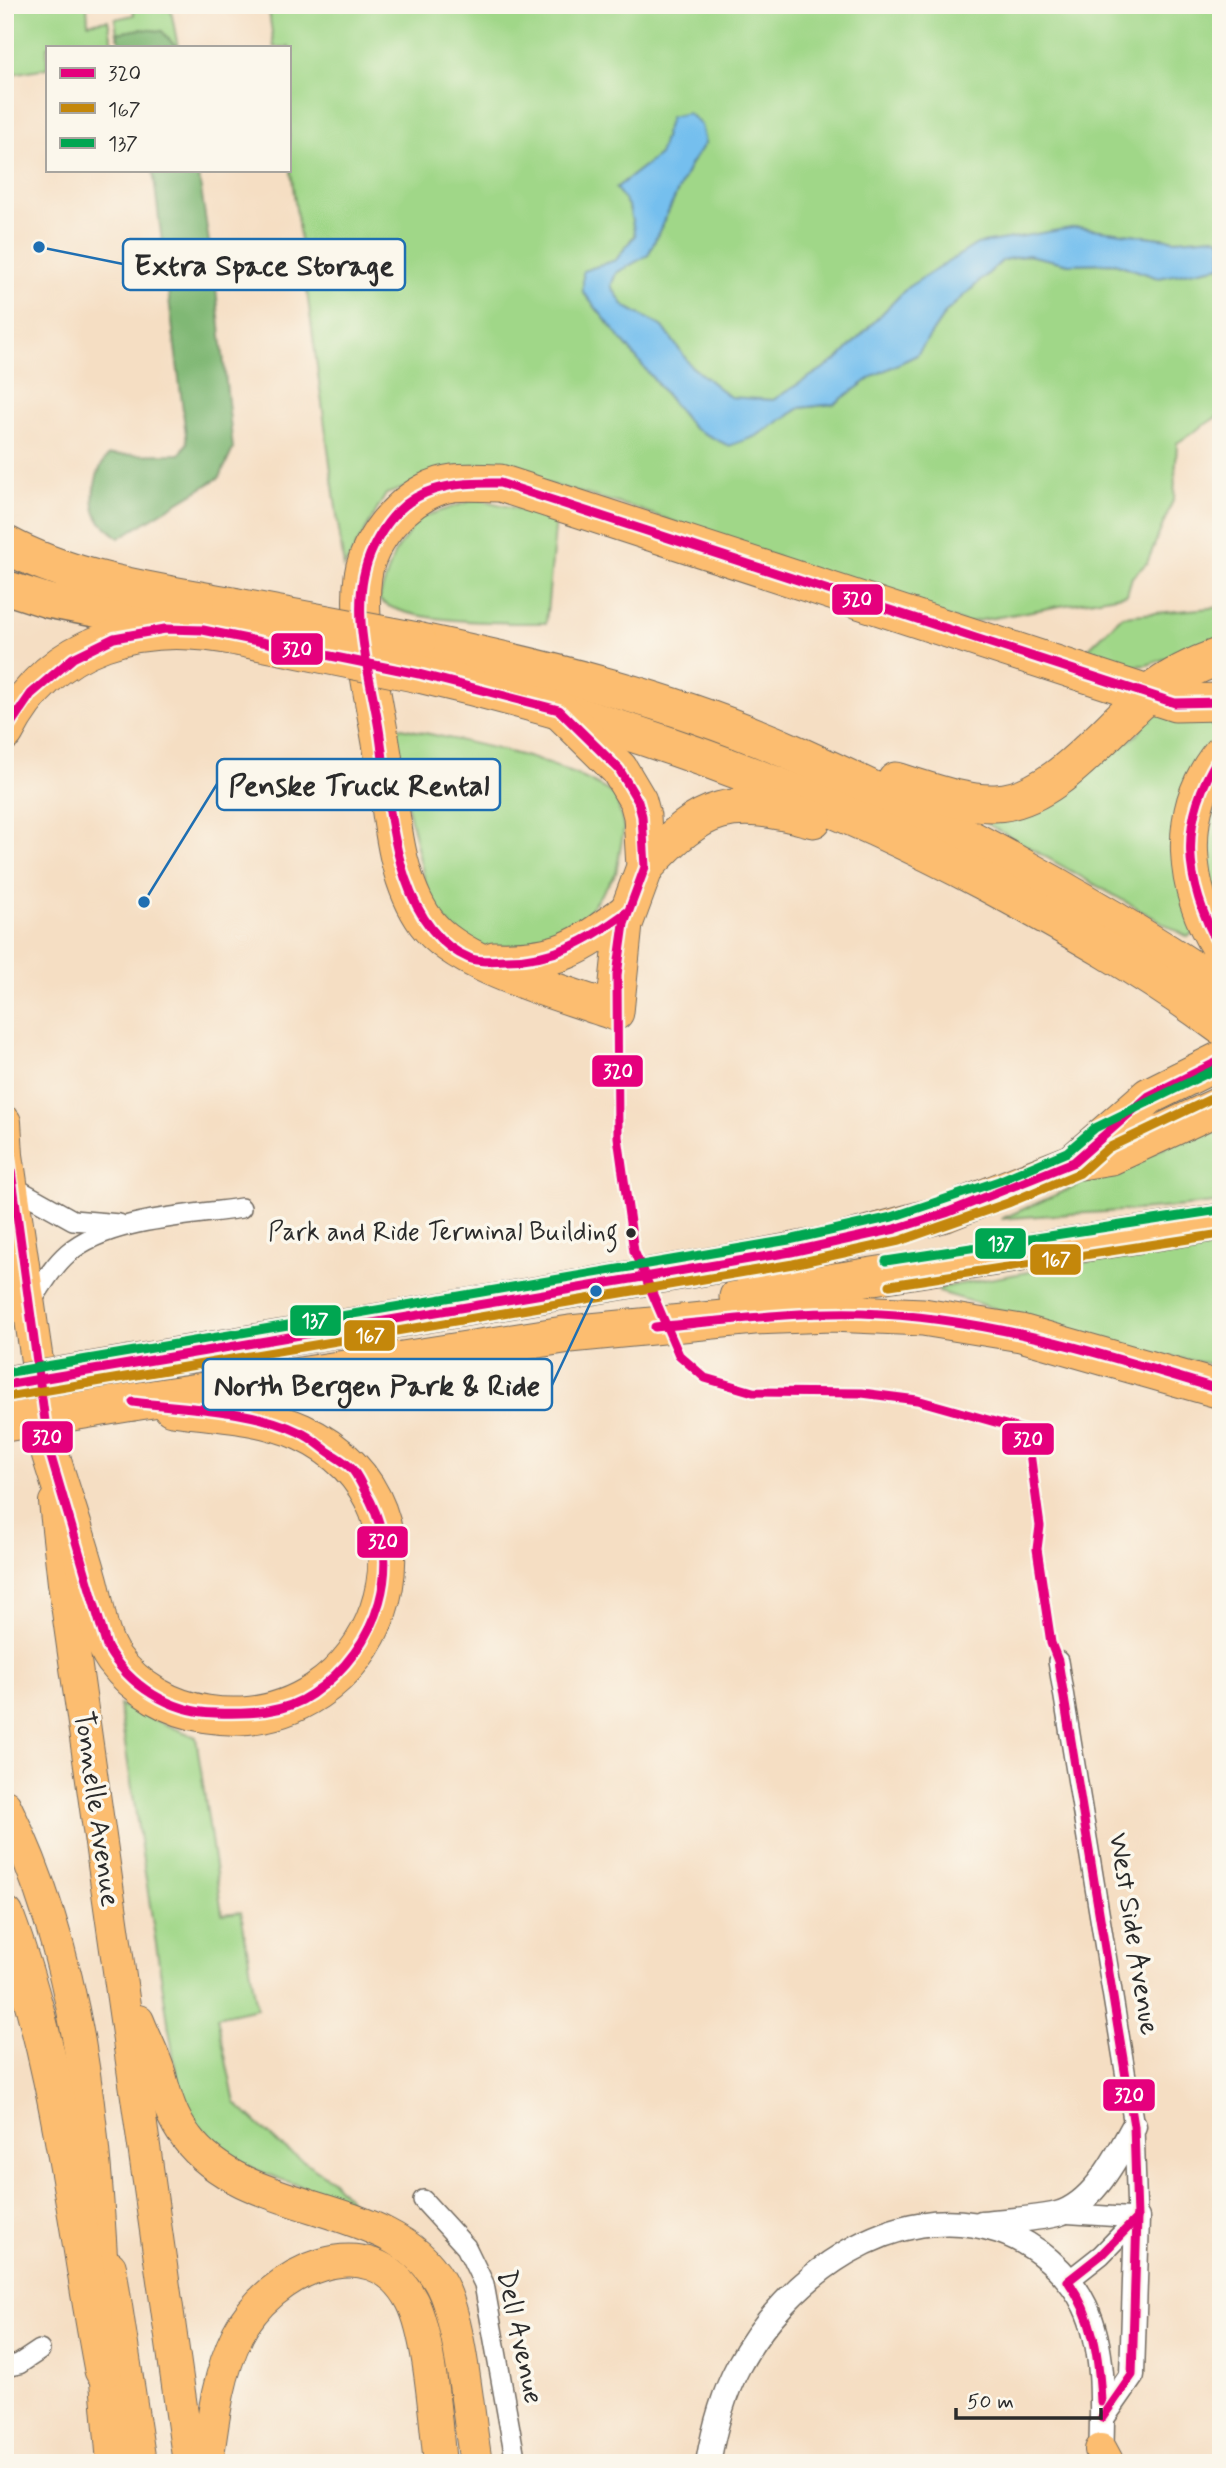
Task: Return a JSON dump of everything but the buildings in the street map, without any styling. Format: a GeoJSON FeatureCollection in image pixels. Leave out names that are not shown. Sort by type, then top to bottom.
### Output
{"type":"FeatureCollection","features":[{"type":"Feature","properties":{"kind":"highway"},"geometry":{"type":"LineString","coordinates":[[615,1001],[471,959],[448,945],[427,923],[410,894],[399,858],[365,640],[362,587],[367,562],[391,518],[415,496],[451,482],[500,483],[1175,703],[1221,702]]}},
{"type":"Feature","properties":{"kind":"highway"},"geometry":{"type":"LineString","coordinates":[[5,544],[52,566],[224,624]]}},
{"type":"Feature","properties":{"kind":"highway"},"geometry":{"type":"LineString","coordinates":[[5,587],[48,601],[224,624],[418,657],[559,673],[660,704],[795,753],[965,800],[1011,801],[1027,798],[1041,790],[1149,694],[1185,671],[1221,656]]}},
{"type":"Feature","properties":{"kind":"highway"},"geometry":{"type":"LineString","coordinates":[[5,732],[21,706],[44,680],[98,644],[148,630],[224,624]]}},
{"type":"Feature","properties":{"kind":"highway"},"geometry":{"type":"LineString","coordinates":[[418,657],[559,710],[757,775],[919,847],[1107,950],[1221,1026]]}},
{"type":"Feature","properties":{"kind":"highway"},"geometry":{"type":"LineString","coordinates":[[559,710],[609,756],[629,783],[642,816],[645,867]]}},
{"type":"Feature","properties":{"kind":"highway"},"geometry":{"type":"LineString","coordinates":[[795,753],[921,812],[1016,861],[1142,935],[1221,988]]}},
{"type":"Feature","properties":{"kind":"highway"},"geometry":{"type":"LineString","coordinates":[[1221,754],[1199,793],[1189,853],[1196,900],[1221,950]]}},
{"type":"Feature","properties":{"kind":"highway"},"geometry":{"type":"LineString","coordinates":[[615,1001],[621,939],[627,912],[645,867],[666,843],[694,821],[739,805],[774,808],[919,847]]}},
{"type":"Feature","properties":{"kind":"highway"},"geometry":{"type":"LineString","coordinates":[[570,950],[627,912]]}},
{"type":"Feature","properties":{"kind":"highway"},"geometry":{"type":"LineString","coordinates":[[471,959],[530,960],[570,950],[586,949],[600,957],[612,975],[615,1001]]}},
{"type":"Feature","properties":{"kind":"highway"},"geometry":{"type":"LineString","coordinates":[[5,1423],[570,1334],[796,1284],[917,1223],[1003,1192],[1074,1162],[1111,1156],[1221,1060]]}},
{"type":"Feature","properties":{"kind":"highway"},"geometry":{"type":"LineString","coordinates":[[1074,1162],[1101,1138],[1221,1080]]}},
{"type":"Feature","properties":{"kind":"highway"},"geometry":{"type":"LineString","coordinates":[[1165,1109],[1221,1105]]}},
{"type":"Feature","properties":{"kind":"highway"},"geometry":{"type":"LineString","coordinates":[[5,1385],[796,1284],[1221,1222]]}},
{"type":"Feature","properties":{"kind":"highway"},"geometry":{"type":"LineString","coordinates":[[796,1284],[895,1315],[990,1327],[1071,1345],[1221,1390]]}},
{"type":"Feature","properties":{"kind":"highway"},"geometry":{"type":"LineString","coordinates":[[50,1453],[90,1582],[102,1637],[120,1665],[153,1695],[191,1711],[232,1717],[275,1712],[314,1695],[348,1666],[366,1641],[386,1586],[387,1557],[380,1518],[363,1484],[349,1466],[317,1440],[276,1422],[133,1402]]}},
{"type":"Feature","properties":{"kind":"highway"},"geometry":{"type":"LineString","coordinates":[[5,1915],[35,2005],[51,2070],[103,2370]]}},
{"type":"Feature","properties":{"kind":"main road","name":"Tonnelle Avenue"},"geometry":{"type":"LineString","coordinates":[[5,1122],[6,1153],[50,1453],[64,1584],[189,2463]]}},
{"type":"Feature","properties":{"kind":"main road"},"geometry":{"type":"LineString","coordinates":[[5,1806],[43,1892],[67,1973],[80,2043],[99,2217],[103,2370],[113,2463]]}},
{"type":"Feature","properties":{"kind":"main road"},"geometry":{"type":"LineString","coordinates":[[120,1978],[160,2073],[169,2106],[186,2137],[208,2161],[237,2180],[396,2240],[422,2258],[433,2272],[446,2296],[453,2322],[476,2463]]}},
{"type":"Feature","properties":{"kind":"main road"},"geometry":{"type":"LineString","coordinates":[[99,2217],[116,2292],[140,2463]]}},
{"type":"Feature","properties":{"kind":"main road"},"geometry":{"type":"LineString","coordinates":[[208,2463],[222,2376],[245,2320],[279,2285],[310,2268],[341,2259],[368,2263],[381,2269],[404,2288],[412,2301],[422,2332],[440,2463]]}},
{"type":"Feature","properties":{"kind":"street"},"geometry":{"type":"LineString","coordinates":[[12,1186],[73,1220],[134,1225]]}},
{"type":"Feature","properties":{"kind":"street"},"geometry":{"type":"LineString","coordinates":[[29,1305],[59,1262],[82,1243],[134,1225],[241,1208]]}},
{"type":"Feature","properties":{"kind":"street","name":"West Side Avenue"},"geometry":{"type":"LineString","coordinates":[[1058,1661],[1134,2126],[1137,2218]]}},
{"type":"Feature","properties":{"kind":"street"},"geometry":{"type":"LineString","coordinates":[[1060,2213],[1085,2196],[1107,2175],[1134,2126]]}},
{"type":"Feature","properties":{"kind":"street","name":"Dell Avenue"},"geometry":{"type":"LineString","coordinates":[[423,2200],[466,2247],[484,2284],[516,2463]]}},
{"type":"Feature","properties":{"kind":"street"},"geometry":{"type":"LineString","coordinates":[[708,2463],[719,2412],[739,2365],[765,2326],[797,2289],[832,2262],[885,2234],[922,2223],[974,2224],[1060,2213],[1137,2218]]}},
{"type":"Feature","properties":{"kind":"street"},"geometry":{"type":"LineString","coordinates":[[1068,2281],[1101,2255],[1137,2218]]}},
{"type":"Feature","properties":{"kind":"street"},"geometry":{"type":"LineString","coordinates":[[1102,2418],[1132,2375],[1137,2218]]}},
{"type":"Feature","properties":{"kind":"street"},"geometry":{"type":"LineString","coordinates":[[974,2224],[1020,2240],[1047,2258],[1068,2281],[1086,2307],[1095,2338],[1104,2459]]}},
{"type":"Feature","properties":{"kind":"street"},"geometry":{"type":"LineString","coordinates":[[5,2367],[19,2364],[40,2350]]}},
{"type":"Feature","properties":{"kind":"green space"},"geometry":{"type":"Polygon","coordinates":[[[5,5],[87,5],[88,23],[108,20],[113,46],[46,46],[46,68],[5,75],[5,5]]]}},
{"type":"Feature","properties":{"kind":"green space"},"geometry":{"type":"Polygon","coordinates":[[[133,5],[170,5],[178,46],[150,33],[117,33],[115,19],[134,15],[133,5]]]}},
{"type":"Feature","properties":{"kind":"green space"},"geometry":{"type":"Polygon","coordinates":[[[268,5],[1221,5],[1221,240],[1215,237],[1176,240],[1077,227],[908,287],[838,359],[773,400],[730,398],[691,366],[663,327],[624,306],[611,286],[616,273],[648,255],[690,165],[705,143],[664,140],[659,155],[616,188],[629,207],[635,234],[616,260],[583,292],[693,428],[756,436],[800,408],[834,404],[875,375],[917,355],[946,312],[1003,260],[1028,255],[1069,264],[1115,263],[1158,278],[1221,266],[1221,414],[1177,443],[1174,498],[1147,563],[1132,577],[1127,594],[965,623],[632,507],[476,464],[386,494],[344,568],[290,164],[290,46],[274,46],[268,5]]]}},
{"type":"Feature","properties":{"kind":"green space"},"geometry":{"type":"Polygon","coordinates":[[[141,29],[162,31],[175,46],[121,46],[117,33],[141,29]]]}},
{"type":"Feature","properties":{"kind":"green space"},"geometry":{"type":"Polygon","coordinates":[[[153,172],[198,172],[216,288],[233,449],[220,477],[119,538],[100,521],[95,511],[95,485],[100,468],[109,455],[180,454],[187,443],[153,172]]]}},
{"type":"Feature","properties":{"kind":"green space"},"geometry":{"type":"Polygon","coordinates":[[[477,499],[556,518],[546,623],[432,618],[391,607],[379,599],[394,554],[419,518],[477,499]]]}},
{"type":"Feature","properties":{"kind":"green space"},"geometry":{"type":"Polygon","coordinates":[[[1221,607],[1221,639],[1147,665],[1105,668],[1087,650],[1122,616],[1221,607]]]}},
{"type":"Feature","properties":{"kind":"green space"},"geometry":{"type":"Polygon","coordinates":[[[1153,710],[1221,715],[1221,739],[1195,931],[1188,937],[959,808],[1052,796],[1138,734],[1153,710]]]}},
{"type":"Feature","properties":{"kind":"green space"},"geometry":{"type":"Polygon","coordinates":[[[389,725],[535,759],[591,781],[616,796],[624,829],[616,873],[584,918],[540,943],[486,948],[454,931],[429,899],[389,725]]]}},
{"type":"Feature","properties":{"kind":"green space"},"geometry":{"type":"Polygon","coordinates":[[[1221,778],[1221,932],[1207,898],[1204,820],[1221,778]]]}},
{"type":"Feature","properties":{"kind":"green space"},"geometry":{"type":"Polygon","coordinates":[[[1221,1122],[1221,1202],[1001,1219],[1221,1122]]]}},
{"type":"Feature","properties":{"kind":"green space"},"geometry":{"type":"Polygon","coordinates":[[[1221,1238],[1221,1366],[1135,1350],[939,1292],[938,1288],[1221,1238]]]}},
{"type":"Feature","properties":{"kind":"green space"},"geometry":{"type":"Polygon","coordinates":[[[119,1705],[196,1737],[222,1914],[241,1912],[257,2008],[217,2017],[235,2103],[280,2145],[332,2180],[352,2202],[287,2182],[244,2164],[208,2138],[189,2111],[177,2080],[119,1705]]]}},
{"type":"Feature","properties":{"kind":"water"},"geometry":{"type":"Polygon","coordinates":[[[688,113],[701,125],[705,143],[690,165],[648,255],[616,273],[611,286],[624,306],[663,327],[691,366],[730,397],[773,400],[838,359],[908,287],[977,244],[1077,227],[1176,240],[1215,237],[1221,240],[1221,266],[1158,278],[1115,263],[1069,264],[1028,255],[1003,260],[946,312],[917,355],[875,375],[834,404],[800,408],[756,436],[729,446],[693,428],[583,292],[583,271],[616,260],[635,235],[629,207],[616,188],[659,155],[670,117],[688,113]]]}},
{"type":"Feature","properties":{"kind":"transit line","name":"320"},"geometry":{"type":"LineString","coordinates":[[627,912],[585,939],[556,952],[524,959],[488,961],[469,958],[444,942],[425,920],[411,892],[400,861],[393,828],[363,642],[361,594],[365,570],[384,528],[410,501],[425,493],[459,484],[500,483],[1175,703],[1221,702]]}},
{"type":"Feature","properties":{"kind":"transit line","name":"320"},"geometry":{"type":"LineString","coordinates":[[5,732],[31,694],[73,658],[114,638],[165,629],[203,630],[419,674],[559,710],[619,769],[638,801],[642,816],[645,867],[624,924],[617,975],[618,1137],[634,1251],[679,1355],[705,1378],[753,1392],[862,1393],[917,1400],[1027,1431],[1040,1526],[1037,1549],[1051,1643],[1058,1661],[1134,2126],[1137,2218],[1132,2375],[1102,2418]]}},
{"type":"Feature","properties":{"kind":"transit line","name":"320"},"geometry":{"type":"LineString","coordinates":[[1221,754],[1197,803],[1191,852],[1199,900],[1221,950]]}},
{"type":"Feature","properties":{"kind":"transit line","name":"320"},"geometry":{"type":"LineString","coordinates":[[5,1385],[791,1252],[895,1229],[946,1213],[1074,1162],[1149,1096],[1221,1060]]}},
{"type":"Feature","properties":{"kind":"transit line","name":"137"},"geometry":{"type":"LineString","coordinates":[[5,1373],[789,1240],[892,1217],[999,1181],[1067,1152],[1095,1128],[1216,1069]]}},
{"type":"Feature","properties":{"kind":"transit line","name":"167"},"geometry":{"type":"LineString","coordinates":[[7,1397],[793,1264],[899,1241],[1008,1203],[1080,1173],[1108,1148],[1221,1094]]}},
{"type":"Feature","properties":{"kind":"transit line","name":"320"},"geometry":{"type":"LineString","coordinates":[[5,1126],[49,1450],[107,1647],[116,1661],[139,1685],[183,1708],[215,1713],[253,1713],[278,1709],[301,1701],[335,1675],[354,1653],[369,1628],[379,1602],[384,1574],[384,1546],[378,1518],[359,1479],[348,1465],[313,1440],[279,1424],[239,1414],[133,1402]]}},
{"type":"Feature","properties":{"kind":"transit line","name":"137"},"geometry":{"type":"LineString","coordinates":[[886,1261],[1219,1210]]}},
{"type":"Feature","properties":{"kind":"transit line","name":"167"},"geometry":{"type":"LineString","coordinates":[[890,1285],[1221,1234]]}},
{"type":"Feature","properties":{"kind":"transit line","name":"320"},"geometry":{"type":"LineString","coordinates":[[655,1327],[810,1314],[908,1316],[1044,1340],[1221,1390]]}},
{"type":"Feature","properties":{"kind":"transit line","name":"320"},"geometry":{"type":"LineString","coordinates":[[1101,2402],[1094,2339],[1084,2309],[1068,2281],[1101,2255],[1137,2218]]}},
{"type":"Feature","properties":{"kind":"place","name":"Extra Space Storage"},"geometry":{"type":"Point","coordinates":[39,247]}},
{"type":"Feature","properties":{"kind":"place","name":"Penske Truck Rental"},"geometry":{"type":"Point","coordinates":[144,902]}},
{"type":"Feature","properties":{"kind":"place","name":"Park and Ride Terminal Building"},"geometry":{"type":"Point","coordinates":[631,1233]}},
{"type":"Feature","properties":{"kind":"place","name":"North Bergen Park & Ride"},"geometry":{"type":"Point","coordinates":[596,1291]}}]}
